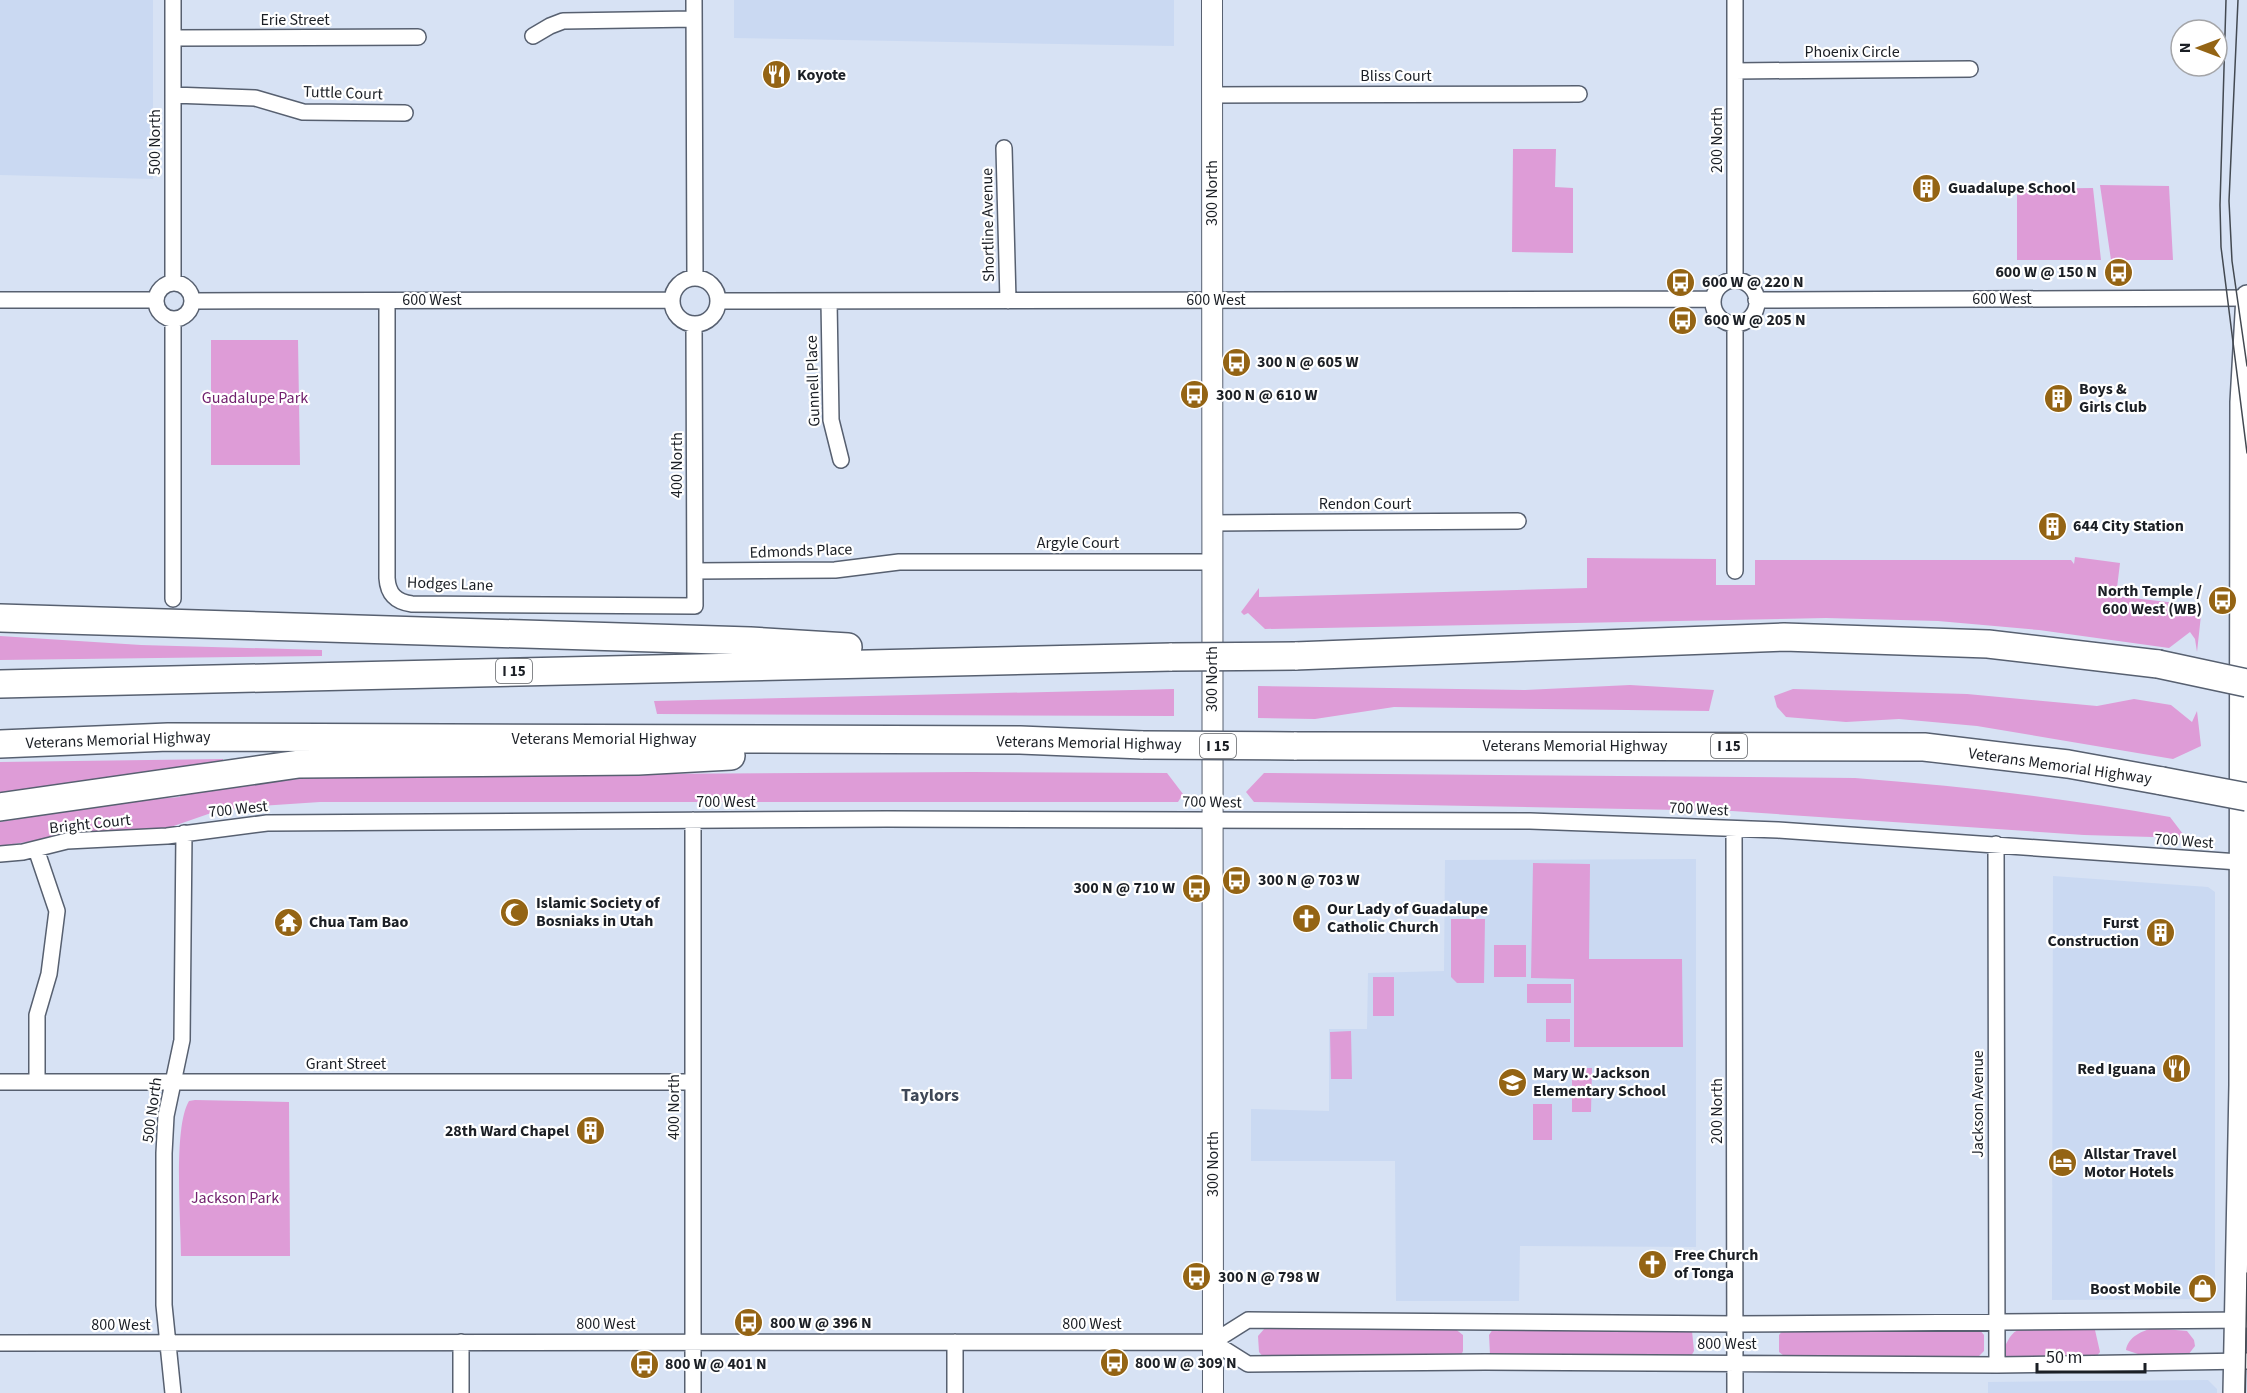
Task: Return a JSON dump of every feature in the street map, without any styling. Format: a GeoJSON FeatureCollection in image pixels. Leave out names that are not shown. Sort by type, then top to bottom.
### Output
{"type":"FeatureCollection","features":[{"type":"Feature","properties":{"kind":"highway"},"geometry":{"type":"LineString","coordinates":[[0,618],[750,641],[1029,659]]}},
{"type":"Feature","properties":{"kind":"highway","name":"I 15"},"geometry":{"type":"LineString","coordinates":[[0,684],[1029,659],[1295,656],[1784,637],[1988,644],[2158,664],[2247,683]]}},
{"type":"Feature","properties":{"kind":"highway","name":"Veterans Memorial Highway"},"geometry":{"type":"LineString","coordinates":[[0,744],[168,737],[1020,740],[1143,745],[1294,746],[1924,747],[2068,764],[2247,797]]}},
{"type":"Feature","properties":{"kind":"highway"},"geometry":{"type":"LineString","coordinates":[[0,807],[299,764],[638,761],[1020,740]]}},
{"type":"Feature","properties":{"kind":"main road"},"geometry":{"type":"LineString","coordinates":[[2234,1393],[2241,1361],[2241,402],[2247,297]]}},
{"type":"Feature","properties":{"kind":"street","name":"500 North"},"geometry":{"type":"LineString","coordinates":[[173,0],[173,283]]}},
{"type":"Feature","properties":{"kind":"street"},"geometry":{"type":"LineString","coordinates":[[694,0],[695,278]]}},
{"type":"Feature","properties":{"kind":"street","name":"300 North"},"geometry":{"type":"LineString","coordinates":[[1212,0],[1213,1393]]}},
{"type":"Feature","properties":{"kind":"street","name":"200 North"},"geometry":{"type":"LineString","coordinates":[[1735,0],[1735,280]]}},
{"type":"Feature","properties":{"kind":"street"},"geometry":{"type":"LineString","coordinates":[[533,36],[563,21],[694,20]]}},
{"type":"Feature","properties":{"kind":"street","name":"Erie Street"},"geometry":{"type":"LineString","coordinates":[[173,38],[418,37]]}},
{"type":"Feature","properties":{"kind":"street","name":"Phoenix Circle"},"geometry":{"type":"LineString","coordinates":[[1735,71],[1970,69]]}},
{"type":"Feature","properties":{"kind":"street","name":"Bliss Court"},"geometry":{"type":"LineString","coordinates":[[1212,95],[1579,94]]}},
{"type":"Feature","properties":{"kind":"street","name":"Tuttle Court"},"geometry":{"type":"LineString","coordinates":[[173,95],[255,98],[303,112],[405,113]]}},
{"type":"Feature","properties":{"kind":"street","name":"Shortline Avenue"},"geometry":{"type":"LineString","coordinates":[[1004,148],[1008,301]]}},
{"type":"Feature","properties":{"kind":"street"},"geometry":{"type":"LineString","coordinates":[[695,278],[711,284],[718,301],[711,318],[694,325],[677,317],[671,300],[678,284],[695,278]]}},
{"type":"Feature","properties":{"kind":"street"},"geometry":{"type":"LineString","coordinates":[[1735,280],[1751,287],[1756,300],[1751,316],[1735,324],[1725,321],[1717,314],[1713,299],[1718,287],[1735,280]]}},
{"type":"Feature","properties":{"kind":"street"},"geometry":{"type":"LineString","coordinates":[[173,283],[186,288],[192,301],[188,313],[173,320],[160,313],[156,300],[162,288],[173,283]]}},
{"type":"Feature","properties":{"kind":"street","name":"600 West"},"geometry":{"type":"LineString","coordinates":[[1756,300],[2247,297]]}},
{"type":"Feature","properties":{"kind":"street","name":"600 West"},"geometry":{"type":"LineString","coordinates":[[718,301],[1713,299]]}},
{"type":"Feature","properties":{"kind":"street"},"geometry":{"type":"LineString","coordinates":[[0,300],[156,300]]}},
{"type":"Feature","properties":{"kind":"street","name":"600 West"},"geometry":{"type":"LineString","coordinates":[[192,301],[671,300]]}},
{"type":"Feature","properties":{"kind":"street","name":"Hodges Lane"},"geometry":{"type":"LineString","coordinates":[[387,301],[387,578],[389,589],[396,598],[412,604],[695,606]]}},
{"type":"Feature","properties":{"kind":"street","name":"Gunnell Place"},"geometry":{"type":"LineString","coordinates":[[829,301],[831,420],[841,460]]}},
{"type":"Feature","properties":{"kind":"street"},"geometry":{"type":"LineString","coordinates":[[173,320],[173,599]]}},
{"type":"Feature","properties":{"kind":"street"},"geometry":{"type":"LineString","coordinates":[[1735,324],[1735,571]]}},
{"type":"Feature","properties":{"kind":"street","name":"400 North"},"geometry":{"type":"LineString","coordinates":[[694,325],[695,606]]}},
{"type":"Feature","properties":{"kind":"street","name":"Rendon Court"},"geometry":{"type":"LineString","coordinates":[[1212,523],[1518,521]]}},
{"type":"Feature","properties":{"kind":"street","name":"Edmonds Place"},"geometry":{"type":"LineString","coordinates":[[695,571],[835,570],[889,562],[944,561]]}},
{"type":"Feature","properties":{"kind":"street","name":"Argyle Court"},"geometry":{"type":"LineString","coordinates":[[944,561],[1212,562]]}},
{"type":"Feature","properties":{"kind":"street","name":"700 West"},"geometry":{"type":"LineString","coordinates":[[184,833],[267,823],[693,820],[1530,821],[1734,829],[1996,844],[2240,862]]}},
{"type":"Feature","properties":{"kind":"street","name":"400 North"},"geometry":{"type":"LineString","coordinates":[[693,820],[693,1393]]}},
{"type":"Feature","properties":{"kind":"street","name":"200 North"},"geometry":{"type":"LineString","coordinates":[[1734,829],[1735,1393]]}},
{"type":"Feature","properties":{"kind":"street","name":"500 North"},"geometry":{"type":"LineString","coordinates":[[173,1393],[164,1305],[164,1153],[166,1116],[182,1027],[184,833]]}},
{"type":"Feature","properties":{"kind":"street","name":"Bright Court"},"geometry":{"type":"LineString","coordinates":[[0,854],[36,849],[68,841],[184,833]]}},
{"type":"Feature","properties":{"kind":"street","name":"Jackson Avenue"},"geometry":{"type":"LineString","coordinates":[[1996,844],[1997,1365]]}},
{"type":"Feature","properties":{"kind":"street"},"geometry":{"type":"LineString","coordinates":[[36,849],[57,911],[48,974],[38,1015],[37,1082]]}},
{"type":"Feature","properties":{"kind":"street","name":"Grant Street"},"geometry":{"type":"LineString","coordinates":[[0,1082],[692,1082]]}},
{"type":"Feature","properties":{"kind":"street","name":"800 West"},"geometry":{"type":"LineString","coordinates":[[1213,1342],[1248,1320],[1735,1324],[1997,1320],[2240,1320]]}},
{"type":"Feature","properties":{"kind":"street"},"geometry":{"type":"LineString","coordinates":[[461,1342],[461,1393]]}},
{"type":"Feature","properties":{"kind":"street"},"geometry":{"type":"LineString","coordinates":[[955,1342],[955,1393]]}},
{"type":"Feature","properties":{"kind":"street","name":"800 West"},"geometry":{"type":"LineString","coordinates":[[0,1343],[1213,1342],[1248,1364],[1735,1362],[1997,1365],[2241,1361]]}},
{"type":"Feature","properties":{"kind":"shaded area"},"geometry":{"type":"Polygon","coordinates":[[[0,0],[153,0],[153,179],[0,175],[0,0]]]}},
{"type":"Feature","properties":{"kind":"shaded area"},"geometry":{"type":"Polygon","coordinates":[[[734,0],[1174,0],[1174,46],[734,38],[734,0]]]}},
{"type":"Feature","properties":{"kind":"shaded area","name":"Mary W. Jackson Elementary School"},"geometry":{"type":"Polygon","coordinates":[[[1696,859],[1696,1247],[1520,1246],[1519,1301],[1396,1301],[1395,1161],[1251,1161],[1251,1109],[1329,1111],[1329,1029],[1367,1029],[1368,973],[1444,971],[1445,860],[1696,859]]]}},
{"type":"Feature","properties":{"kind":"shaded area"},"geometry":{"type":"Polygon","coordinates":[[[2053,876],[2208,887],[2215,892],[2215,1299],[2052,1300],[2053,876]]]}},
{"type":"Feature","properties":{"kind":"shaded area"},"geometry":{"type":"Polygon","coordinates":[[[2208,1380],[2217,1389],[2217,1393],[1988,1393],[1988,1382],[2208,1380]]]}},
{"type":"Feature","properties":{"kind":"green space"},"geometry":{"type":"Polygon","coordinates":[[[1513,149],[1556,149],[1555,187],[1573,188],[1573,253],[1512,252],[1513,149]]]}},
{"type":"Feature","properties":{"kind":"green space"},"geometry":{"type":"Polygon","coordinates":[[[2100,185],[2169,186],[2173,260],[2111,260],[2100,185]]]}},
{"type":"Feature","properties":{"kind":"green space"},"geometry":{"type":"Polygon","coordinates":[[[2093,188],[2101,260],[2017,260],[2017,189],[2093,188]]]}},
{"type":"Feature","properties":{"kind":"green space","name":"Guadalupe Park"},"geometry":{"type":"Polygon","coordinates":[[[211,340],[298,340],[300,465],[211,465],[211,340]]]}},
{"type":"Feature","properties":{"kind":"green space"},"geometry":{"type":"Polygon","coordinates":[[[2075,557],[2120,563],[2116,596],[2202,606],[2197,652],[2195,639],[2190,632],[2169,648],[2039,630],[1938,621],[1826,618],[1265,629],[1248,613],[1244,615],[1241,612],[1259,588],[1259,597],[1587,588],[1587,558],[1716,559],[1716,585],[1755,585],[1755,560],[2071,560],[2074,564],[2075,557]]]}},
{"type":"Feature","properties":{"kind":"green space"},"geometry":{"type":"Polygon","coordinates":[[[0,636],[141,645],[322,650],[322,656],[0,660],[0,636]]]}},
{"type":"Feature","properties":{"kind":"green space"},"geometry":{"type":"Polygon","coordinates":[[[1630,685],[1714,690],[1709,711],[1394,707],[1315,719],[1258,718],[1258,686],[1525,690],[1630,685]]]}},
{"type":"Feature","properties":{"kind":"green space"},"geometry":{"type":"Polygon","coordinates":[[[1174,689],[1174,716],[657,714],[654,701],[1174,689]]]}},
{"type":"Feature","properties":{"kind":"green space"},"geometry":{"type":"Polygon","coordinates":[[[1793,689],[1967,694],[2097,706],[2134,699],[2171,705],[2192,722],[2197,711],[2201,746],[2173,759],[1977,726],[1899,719],[1846,722],[1786,717],[1777,707],[1774,696],[1793,689]]]}},
{"type":"Feature","properties":{"kind":"green space"},"geometry":{"type":"Polygon","coordinates":[[[223,759],[223,766],[0,795],[0,762],[223,759]]]}},
{"type":"Feature","properties":{"kind":"green space"},"geometry":{"type":"Polygon","coordinates":[[[1167,773],[1183,794],[1178,802],[320,802],[214,812],[165,829],[81,834],[0,846],[0,822],[156,797],[155,799],[180,797],[181,792],[326,776],[1167,773]]]}},
{"type":"Feature","properties":{"kind":"green space"},"geometry":{"type":"Polygon","coordinates":[[[1264,773],[1855,778],[2013,793],[2170,817],[2186,838],[2084,835],[1732,811],[1254,802],[1246,792],[1264,773]]]}},
{"type":"Feature","properties":{"kind":"green space"},"geometry":{"type":"Polygon","coordinates":[[[1533,863],[1590,864],[1589,959],[1682,959],[1683,1047],[1574,1047],[1574,979],[1531,978],[1533,863]]]}},
{"type":"Feature","properties":{"kind":"green space"},"geometry":{"type":"Polygon","coordinates":[[[1451,919],[1485,919],[1484,983],[1457,983],[1451,977],[1451,919]]]}},
{"type":"Feature","properties":{"kind":"green space"},"geometry":{"type":"Polygon","coordinates":[[[1494,945],[1526,945],[1526,977],[1494,977],[1494,945]]]}},
{"type":"Feature","properties":{"kind":"green space"},"geometry":{"type":"Polygon","coordinates":[[[1373,977],[1394,977],[1394,1016],[1373,1016],[1373,977]]]}},
{"type":"Feature","properties":{"kind":"green space"},"geometry":{"type":"Polygon","coordinates":[[[1527,984],[1571,984],[1571,1003],[1527,1003],[1527,984]]]}},
{"type":"Feature","properties":{"kind":"green space"},"geometry":{"type":"Polygon","coordinates":[[[1546,1019],[1570,1019],[1570,1042],[1546,1042],[1546,1019]]]}},
{"type":"Feature","properties":{"kind":"green space"},"geometry":{"type":"Polygon","coordinates":[[[1351,1031],[1352,1079],[1331,1079],[1330,1032],[1351,1031]]]}},
{"type":"Feature","properties":{"kind":"green space"},"geometry":{"type":"Polygon","coordinates":[[[1572,1068],[1592,1068],[1591,1112],[1572,1112],[1572,1068]]]}},
{"type":"Feature","properties":{"kind":"green space","name":"Jackson Park"},"geometry":{"type":"Polygon","coordinates":[[[189,1101],[289,1102],[290,1256],[181,1256],[179,1153],[184,1114],[189,1101]]]}},
{"type":"Feature","properties":{"kind":"green space"},"geometry":{"type":"Polygon","coordinates":[[[1533,1104],[1552,1104],[1552,1140],[1533,1140],[1533,1104]]]}},
{"type":"Feature","properties":{"kind":"green space"},"geometry":{"type":"Polygon","coordinates":[[[1265,1328],[1454,1328],[1463,1335],[1463,1351],[1460,1358],[1265,1359],[1259,1352],[1258,1336],[1265,1328]]]}},
{"type":"Feature","properties":{"kind":"green space"},"geometry":{"type":"Polygon","coordinates":[[[2092,1328],[2095,1330],[2100,1352],[2095,1358],[2006,1357],[2004,1348],[2010,1337],[2017,1330],[2092,1328]]]}},
{"type":"Feature","properties":{"kind":"green space"},"geometry":{"type":"Polygon","coordinates":[[[2153,1328],[2187,1331],[2194,1340],[2195,1346],[2188,1355],[2150,1358],[2126,1350],[2133,1338],[2153,1328]]]}},
{"type":"Feature","properties":{"kind":"green space"},"geometry":{"type":"Polygon","coordinates":[[[1493,1329],[1692,1331],[1694,1351],[1690,1358],[1490,1355],[1489,1335],[1493,1329]]]}},
{"type":"Feature","properties":{"kind":"green space"},"geometry":{"type":"Polygon","coordinates":[[[1784,1329],[1979,1329],[1984,1335],[1984,1351],[1978,1357],[1788,1359],[1779,1352],[1779,1335],[1784,1329]]]}},
{"type":"Feature","properties":{"kind":"tram line"},"geometry":{"type":"LineString","coordinates":[[2226,0],[2220,205],[2221,247],[2247,453]]}},
{"type":"Feature","properties":{"kind":"tram line"},"geometry":{"type":"LineString","coordinates":[[2238,0],[2229,201],[2232,261],[2247,366]]}},
{"type":"Feature","properties":{"kind":"tram line"},"geometry":{"type":"LineString","coordinates":[[2245,1393],[2247,1273]]}},
{"type":"Feature","properties":{"kind":"place","name":"Koyote"},"geometry":{"type":"Point","coordinates":[776,75]}},
{"type":"Feature","properties":{"kind":"place","name":"Guadalupe School"},"geometry":{"type":"Point","coordinates":[1927,188]}},
{"type":"Feature","properties":{"kind":"place","name":"600 W @ 150 N"},"geometry":{"type":"Point","coordinates":[2118,272]}},
{"type":"Feature","properties":{"kind":"place","name":"600 W @ 220 N"},"geometry":{"type":"Point","coordinates":[1681,282]}},
{"type":"Feature","properties":{"kind":"place","name":"600 W @ 205 N"},"geometry":{"type":"Point","coordinates":[1683,320]}},
{"type":"Feature","properties":{"kind":"place","name":"300 N @ 605 W"},"geometry":{"type":"Point","coordinates":[1236,362]}},
{"type":"Feature","properties":{"kind":"place","name":"300 N @ 610 W"},"geometry":{"type":"Point","coordinates":[1195,395]}},
{"type":"Feature","properties":{"kind":"place","name":"Boys & Girls Club"},"geometry":{"type":"Point","coordinates":[2058,398]}},
{"type":"Feature","properties":{"kind":"place","name":"644 City Station"},"geometry":{"type":"Point","coordinates":[2052,526]}},
{"type":"Feature","properties":{"kind":"place","name":"North Temple / 600 West (WB)"},"geometry":{"type":"Point","coordinates":[2223,600]}},
{"type":"Feature","properties":{"kind":"place","name":"300 N @ 703 W"},"geometry":{"type":"Point","coordinates":[1237,880]}},
{"type":"Feature","properties":{"kind":"place","name":"300 N @ 710 W"},"geometry":{"type":"Point","coordinates":[1196,888]}},
{"type":"Feature","properties":{"kind":"place","name":"Islamic Society of Bosniaks in Utah"},"geometry":{"type":"Point","coordinates":[515,912]}},
{"type":"Feature","properties":{"kind":"place","name":"Our Lady of Guadalupe Catholic Church"},"geometry":{"type":"Point","coordinates":[1306,918]}},
{"type":"Feature","properties":{"kind":"place","name":"Chua Tam Bao"},"geometry":{"type":"Point","coordinates":[288,922]}},
{"type":"Feature","properties":{"kind":"place","name":"Furst Construction"},"geometry":{"type":"Point","coordinates":[2160,932]}},
{"type":"Feature","properties":{"kind":"place","name":"Red Iguana"},"geometry":{"type":"Point","coordinates":[2177,1069]}},
{"type":"Feature","properties":{"kind":"place","name":"Mary W. Jackson Elementary School"},"geometry":{"type":"Point","coordinates":[1512,1082]}},
{"type":"Feature","properties":{"kind":"place","name":"28th Ward Chapel"},"geometry":{"type":"Point","coordinates":[590,1131]}},
{"type":"Feature","properties":{"kind":"place","name":"Allstar Travel Motor Hotels"},"geometry":{"type":"Point","coordinates":[2063,1163]}},
{"type":"Feature","properties":{"kind":"place","name":"Free Church of Tonga"},"geometry":{"type":"Point","coordinates":[1653,1264]}},
{"type":"Feature","properties":{"kind":"place","name":"300 N @ 798 W"},"geometry":{"type":"Point","coordinates":[1197,1277]}},
{"type":"Feature","properties":{"kind":"place","name":"Boost Mobile"},"geometry":{"type":"Point","coordinates":[2202,1289]}},
{"type":"Feature","properties":{"kind":"place","name":"800 W @ 396 N"},"geometry":{"type":"Point","coordinates":[749,1323]}},
{"type":"Feature","properties":{"kind":"place","name":"800 W @ 309 N"},"geometry":{"type":"Point","coordinates":[1114,1363]}},
{"type":"Feature","properties":{"kind":"place","name":"800 W @ 401 N"},"geometry":{"type":"Point","coordinates":[644,1364]}},
{"type":"Feature","properties":{"kind":"district","name":"Taylors"},"geometry":{"type":"Point","coordinates":[930,1095]}}]}
